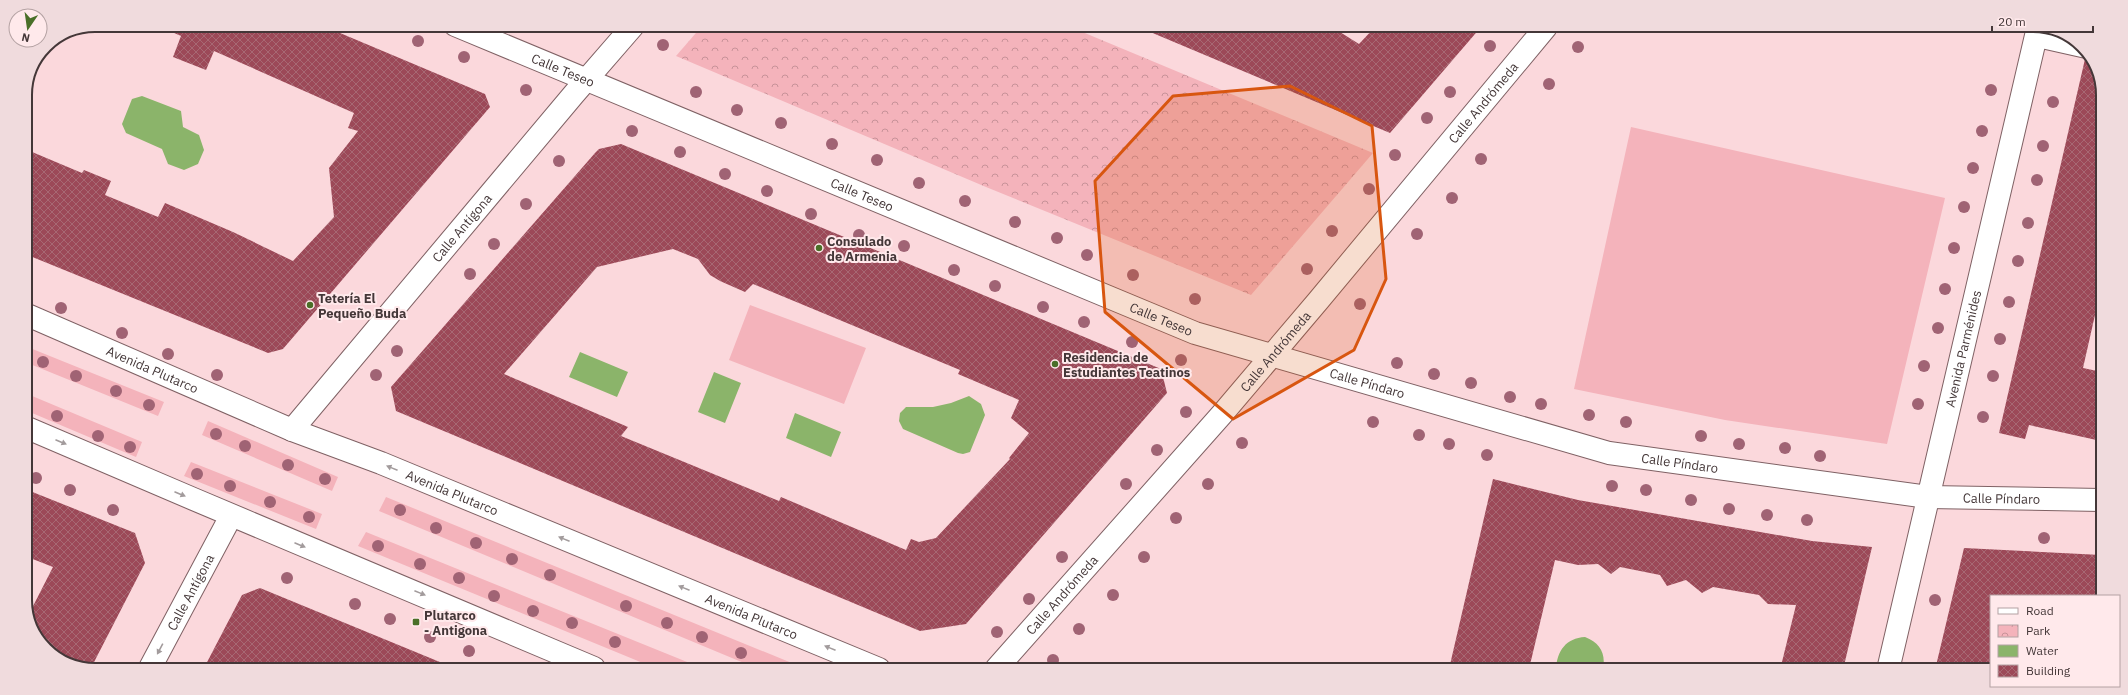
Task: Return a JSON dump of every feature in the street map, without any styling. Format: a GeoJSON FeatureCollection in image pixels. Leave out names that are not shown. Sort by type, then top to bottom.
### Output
{"type":"FeatureCollection","features":[{"type":"Feature","properties":{"kind":"street","name":"Calle Teseo"},"geometry":{"type":"LineString","coordinates":[[470,32],[1195,333],[1272,356]]}},
{"type":"Feature","properties":{"kind":"street","name":"Calle Antígona"},"geometry":{"type":"LineString","coordinates":[[292,430],[628,32]]}},
{"type":"Feature","properties":{"kind":"street","name":"Calle Andrómeda"},"geometry":{"type":"LineString","coordinates":[[1001,663],[1272,356],[1542,32]]}},
{"type":"Feature","properties":{"kind":"street","name":"Avenida Parménides"},"geometry":{"type":"LineString","coordinates":[[1890,663],[2036,33]]}},
{"type":"Feature","properties":{"kind":"street","name":"Avenida Plutarco"},"geometry":{"type":"LineString","coordinates":[[32,317],[292,430],[381,464],[864,663]]}},
{"type":"Feature","properties":{"kind":"street","name":"Calle Píndaro"},"geometry":{"type":"LineString","coordinates":[[1272,356],[1609,453],[1928,497],[2096,500]]}},
{"type":"Feature","properties":{"kind":"street"},"geometry":{"type":"LineString","coordinates":[[32,430],[231,516],[425,595],[582,663]]}},
{"type":"Feature","properties":{"kind":"street","name":"Calle Antígona"},"geometry":{"type":"LineString","coordinates":[[153,663],[231,516]]}},
{"type":"Feature","properties":{"kind":"lane"},"geometry":{"type":"LineString","coordinates":[[2036,33],[2070,44]]}},
{"type":"Feature","properties":{"kind":"highlighted area"},"geometry":{"type":"Polygon","coordinates":[[[1290,86],[1372,126],[1386,279],[1354,350],[1233,419],[1105,312],[1095,181],[1173,96],[1290,86]]]}},
{"type":"Feature","properties":{"kind":"green space"},"geometry":{"type":"Polygon","coordinates":[[[697,32],[1082,32],[1373,153],[1251,295],[986,187],[676,56],[697,32]]]}},
{"type":"Feature","properties":{"kind":"green space"},"geometry":{"type":"Polygon","coordinates":[[[1631,127],[1945,198],[1887,444],[1725,420],[1574,389],[1631,127]]]}},
{"type":"Feature","properties":{"kind":"green space"},"geometry":{"type":"Polygon","coordinates":[[[750,305],[866,348],[844,404],[729,360],[750,305]]]}},
{"type":"Feature","properties":{"kind":"green space"},"geometry":{"type":"Polygon","coordinates":[[[32,349],[164,402],[158,416],[32,365],[32,349]]]}},
{"type":"Feature","properties":{"kind":"green space"},"geometry":{"type":"Polygon","coordinates":[[[32,396],[142,442],[136,457],[32,413],[32,396]]]}},
{"type":"Feature","properties":{"kind":"green space"},"geometry":{"type":"Polygon","coordinates":[[[208,421],[338,477],[332,491],[202,435],[208,421]]]}},
{"type":"Feature","properties":{"kind":"green space"},"geometry":{"type":"Polygon","coordinates":[[[191,462],[322,514],[316,529],[184,476],[191,462]]]}},
{"type":"Feature","properties":{"kind":"green space"},"geometry":{"type":"Polygon","coordinates":[[[386,497],[792,663],[744,663],[379,511],[386,497]]]}},
{"type":"Feature","properties":{"kind":"green space"},"geometry":{"type":"Polygon","coordinates":[[[366,532],[690,663],[643,663],[358,546],[366,532]]]}},
{"type":"Feature","properties":{"kind":"water"},"geometry":{"type":"Polygon","coordinates":[[[142,96],[181,111],[183,127],[199,135],[204,150],[198,164],[184,170],[168,164],[162,149],[126,133],[122,124],[132,99],[142,96]]]}},
{"type":"Feature","properties":{"kind":"water"},"geometry":{"type":"Polygon","coordinates":[[[580,352],[628,372],[617,397],[569,377],[580,352]]]}},
{"type":"Feature","properties":{"kind":"water"},"geometry":{"type":"Polygon","coordinates":[[[714,372],[741,383],[725,423],[698,412],[714,372]]]}},
{"type":"Feature","properties":{"kind":"water"},"geometry":{"type":"Polygon","coordinates":[[[969,396],[981,404],[985,415],[970,452],[963,454],[958,453],[903,429],[899,421],[900,413],[906,407],[933,407],[951,403],[969,396]]]}},
{"type":"Feature","properties":{"kind":"water"},"geometry":{"type":"Polygon","coordinates":[[[795,413],[841,432],[831,457],[786,438],[795,413]]]}},
{"type":"Feature","properties":{"kind":"water"},"geometry":{"type":"Polygon","coordinates":[[[1585,637],[1595,642],[1603,653],[1604,663],[1557,663],[1558,657],[1564,647],[1568,643],[1578,638],[1585,637]]]}},
{"type":"Feature","properties":{"kind":"building"},"geometry":{"type":"Polygon","coordinates":[[[172,32],[338,32],[485,94],[490,107],[283,349],[268,353],[32,257],[32,152],[82,173],[84,170],[111,181],[105,195],[158,217],[165,203],[233,232],[293,261],[334,217],[329,168],[358,131],[348,128],[354,113],[214,51],[206,70],[173,57],[181,36],[172,32]]]}},
{"type":"Feature","properties":{"kind":"building"},"geometry":{"type":"Polygon","coordinates":[[[1150,32],[1340,32],[1359,44],[1370,32],[1477,32],[1390,133],[1150,32]]]}},
{"type":"Feature","properties":{"kind":"building"},"geometry":{"type":"Polygon","coordinates":[[[2085,60],[2093,75],[2096,91],[2096,311],[2083,368],[2096,371],[2096,440],[2029,425],[2025,439],[1999,433],[2085,60]]]}},
{"type":"Feature","properties":{"kind":"building"},"geometry":{"type":"Polygon","coordinates":[[[621,144],[1161,369],[1167,393],[966,624],[920,631],[396,411],[391,387],[599,149],[621,144]],[[673,249],[597,267],[504,374],[628,427],[621,436],[779,501],[781,497],[906,550],[911,539],[919,542],[936,538],[1010,459],[1009,458],[1029,433],[1011,418],[1019,400],[958,374],[960,370],[753,284],[745,292],[710,275],[698,259],[673,249]]]}},
{"type":"Feature","properties":{"kind":"building"},"geometry":{"type":"Polygon","coordinates":[[[1493,479],[1578,500],[1812,541],[1872,547],[1845,663],[1782,663],[1796,605],[1768,604],[1759,595],[1713,587],[1702,593],[1686,580],[1667,586],[1660,575],[1620,567],[1611,574],[1598,564],[1578,565],[1555,560],[1530,663],[1450,663],[1493,479]]]}},
{"type":"Feature","properties":{"kind":"building"},"geometry":{"type":"Polygon","coordinates":[[[32,492],[135,533],[145,563],[94,663],[79,661],[60,652],[45,638],[37,624],[32,607],[53,567],[32,559],[32,492]]]}},
{"type":"Feature","properties":{"kind":"building"},"geometry":{"type":"Polygon","coordinates":[[[1964,548],[2096,555],[2096,595],[1990,595],[1990,663],[1937,663],[1964,548]]]}},
{"type":"Feature","properties":{"kind":"building"},"geometry":{"type":"Polygon","coordinates":[[[260,588],[442,663],[207,663],[242,595],[260,588]]]}},
{"type":"Feature","properties":{"kind":"place","name":"Consulado de Armenia"},"geometry":{"type":"Point","coordinates":[819,248]}},
{"type":"Feature","properties":{"kind":"place","name":"Tetería El Pequeño Buda"},"geometry":{"type":"Point","coordinates":[310,305]}},
{"type":"Feature","properties":{"kind":"place","name":"Residencia de Estudiantes Teatinos"},"geometry":{"type":"Point","coordinates":[1055,364]}},
{"type":"Feature","properties":{"kind":"place","name":"Plutarco - Antigona"},"geometry":{"type":"Point","coordinates":[416,622]}}]}
